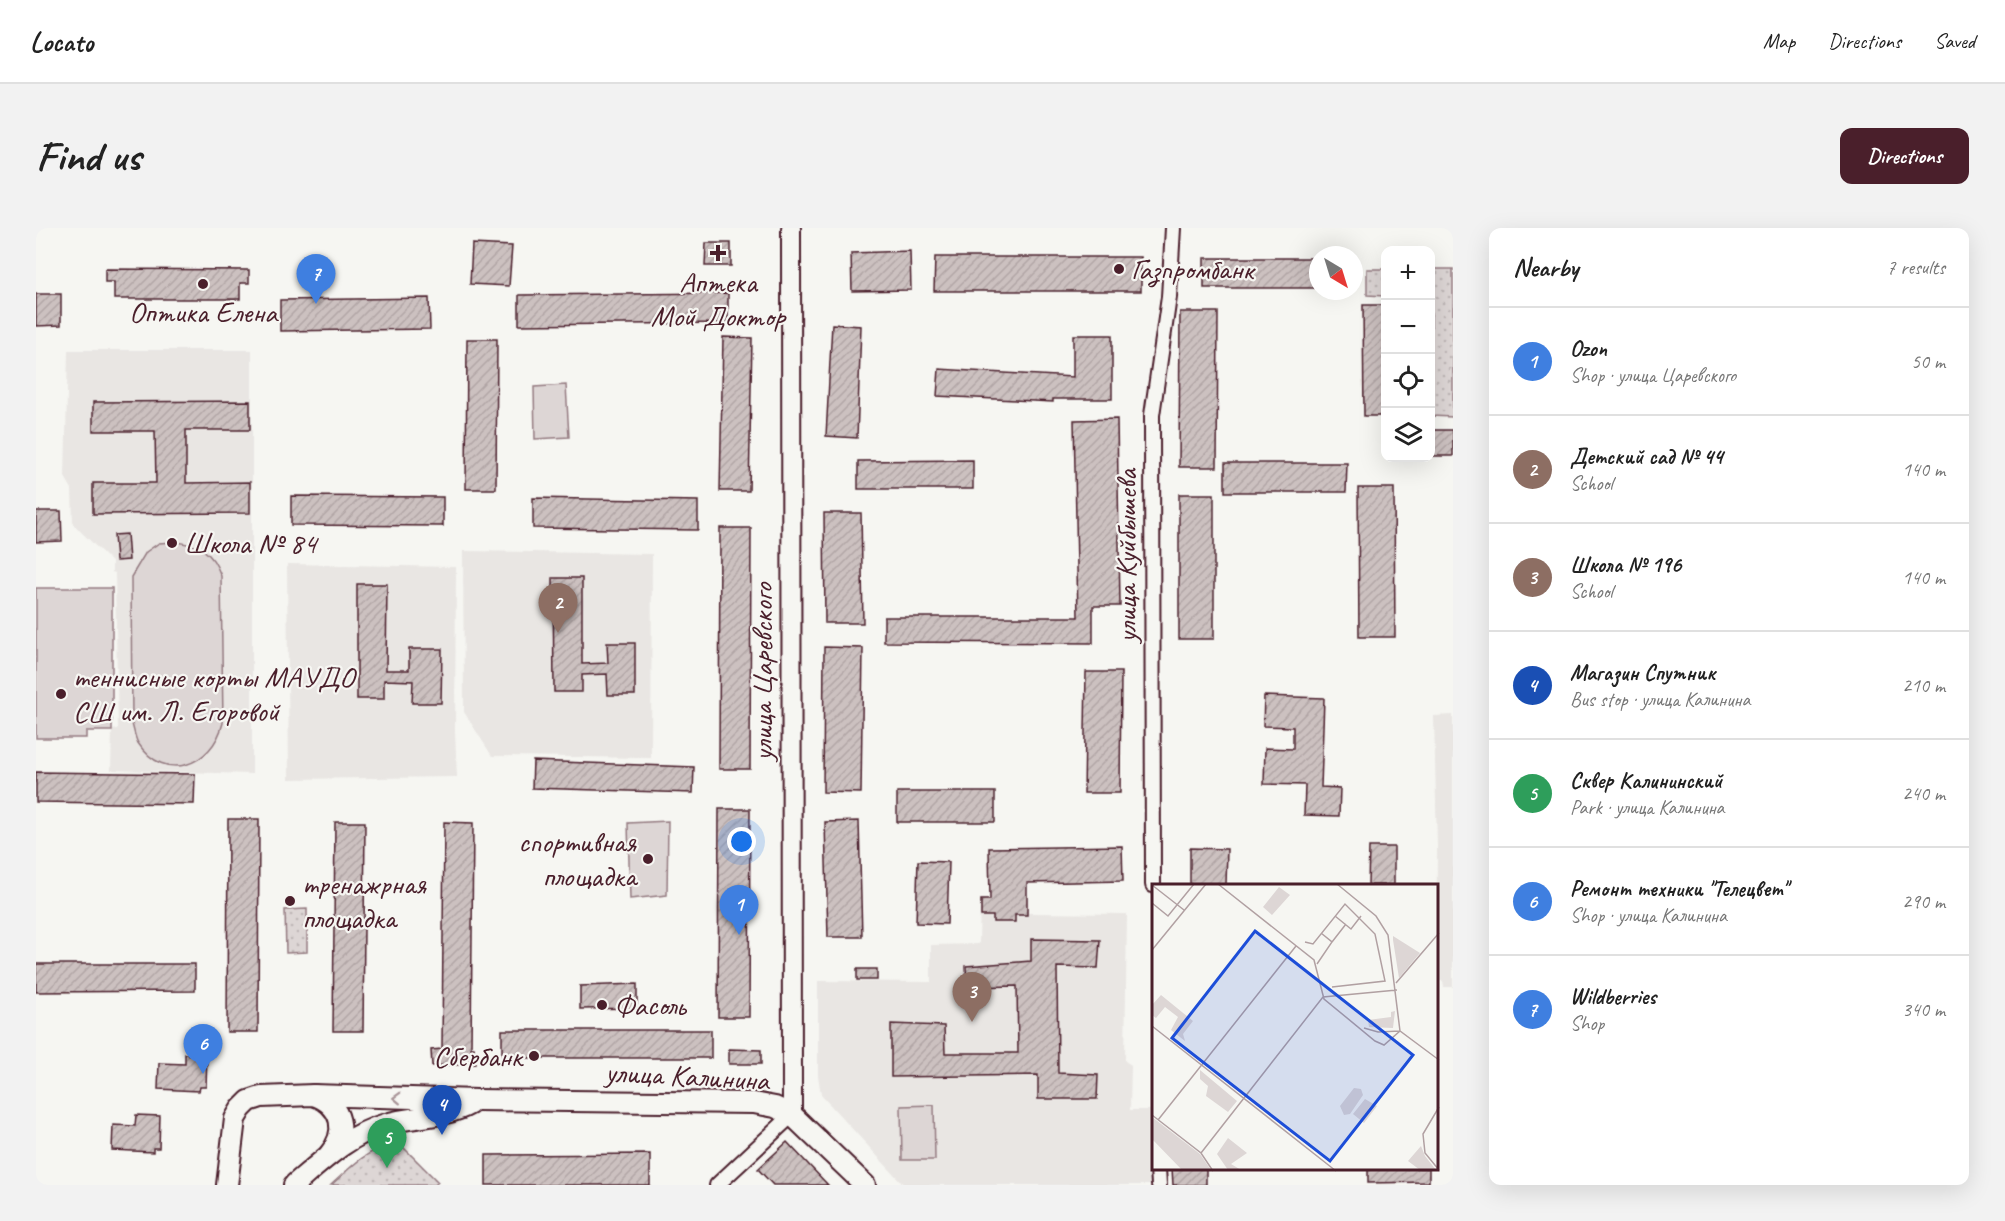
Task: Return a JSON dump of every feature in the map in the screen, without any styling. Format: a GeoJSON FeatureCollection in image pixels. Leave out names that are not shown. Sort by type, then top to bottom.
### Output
{"type":"FeatureCollection","features":[{"type":"Feature","properties":{"kind":"main road","name":"улица Калинина"},"geometry":{"type":"LineString","coordinates":[[227,1185],[235,1119],[240,1109],[249,1101],[261,1096],[313,1095],[477,1100],[754,1103],[775,1107],[792,1115],[865,1185]]}},
{"type":"Feature","properties":{"kind":"main road"},"geometry":{"type":"LineString","coordinates":[[313,1095],[323,1098],[332,1105],[341,1125],[336,1146],[329,1155]]}},
{"type":"Feature","properties":{"kind":"main road","name":"улица Калинина"},"geometry":{"type":"LineString","coordinates":[[294,1185],[329,1155],[373,1128],[411,1118],[459,1110],[477,1100]]}},
{"type":"Feature","properties":{"kind":"main road"},"geometry":{"type":"LineString","coordinates":[[229,1163],[234,1185]]}},
{"type":"Feature","properties":{"kind":"street","name":"улица Царевского"},"geometry":{"type":"LineString","coordinates":[[791,228],[792,1115]]}},
{"type":"Feature","properties":{"kind":"street","name":"улица Куйбышева"},"geometry":{"type":"LineString","coordinates":[[1153,884],[1152,415],[1169,297],[1173,228]]}},
{"type":"Feature","properties":{"kind":"street"},"geometry":{"type":"LineString","coordinates":[[717,1185],[792,1115]]}},
{"type":"Feature","properties":{"kind":"street"},"geometry":{"type":"LineString","coordinates":[[1158,1170],[1159,1185]]}},
{"type":"Feature","properties":{"kind":"shaded area"},"geometry":{"type":"Polygon","coordinates":[[[1367,269],[1381,269],[1381,296],[1367,295],[1367,269]]]}},
{"type":"Feature","properties":{"kind":"shaded area"},"geometry":{"type":"Polygon","coordinates":[[[1435,269],[1453,269],[1453,417],[1435,416],[1435,269]]]}},
{"type":"Feature","properties":{"kind":"shaded area","name":"Школа № 84"},"geometry":{"type":"Polygon","coordinates":[[[68,350],[252,350],[252,774],[111,770],[112,730],[118,729],[115,573],[112,572],[112,562],[73,524],[72,489],[65,477],[68,350]]]}},
{"type":"Feature","properties":{"kind":"shaded area"},"geometry":{"type":"Polygon","coordinates":[[[566,385],[569,437],[535,439],[534,387],[566,385]]]}},
{"type":"Feature","properties":{"kind":"shaded area"},"geometry":{"type":"Polygon","coordinates":[[[173,542],[204,550],[214,560],[221,576],[223,723],[209,750],[198,759],[174,766],[161,763],[149,756],[138,743],[132,724],[131,577],[146,552],[159,543],[173,542]]]}},
{"type":"Feature","properties":{"kind":"shaded area"},"geometry":{"type":"Polygon","coordinates":[[[463,551],[652,554],[651,758],[492,756],[464,712],[463,551]]]}},
{"type":"Feature","properties":{"kind":"shaded area"},"geometry":{"type":"Polygon","coordinates":[[[287,564],[456,567],[457,777],[289,779],[287,564]]]}},
{"type":"Feature","properties":{"kind":"shaded area"},"geometry":{"type":"Polygon","coordinates":[[[36,588],[112,588],[112,731],[86,731],[86,738],[36,738],[36,588]]]}},
{"type":"Feature","properties":{"kind":"shaded area"},"geometry":{"type":"Polygon","coordinates":[[[1453,715],[1453,987],[1444,987],[1443,981],[1438,981],[1434,716],[1453,715]]]}},
{"type":"Feature","properties":{"kind":"shaded area","name":"спортивная площадка"},"geometry":{"type":"Polygon","coordinates":[[[668,821],[667,895],[630,899],[628,823],[668,821]]]}},
{"type":"Feature","properties":{"kind":"shaded area"},"geometry":{"type":"Polygon","coordinates":[[[980,899],[1028,899],[1028,913],[1127,914],[1125,1061],[1131,1065],[1130,1110],[1152,1110],[1153,1185],[904,1185],[821,1095],[818,1075],[818,981],[931,982],[931,945],[979,944],[980,899]]]}},
{"type":"Feature","properties":{"kind":"shaded area"},"geometry":{"type":"Polygon","coordinates":[[[307,909],[307,952],[286,953],[285,910],[307,909]]]}},
{"type":"Feature","properties":{"kind":"shaded area"},"geometry":{"type":"Polygon","coordinates":[[[934,1105],[935,1160],[902,1160],[901,1106],[934,1105]]]}},
{"type":"Feature","properties":{"kind":"shaded area"},"geometry":{"type":"Polygon","coordinates":[[[388,1146],[403,1147],[438,1182],[435,1185],[331,1185],[364,1157],[388,1146]]]}},
{"type":"Feature","properties":{"kind":"building"},"geometry":{"type":"Polygon","coordinates":[[[706,243],[731,243],[731,266],[705,266],[706,243]]]}},
{"type":"Feature","properties":{"kind":"building"},"geometry":{"type":"Polygon","coordinates":[[[472,244],[512,246],[509,286],[470,284],[472,244]]]}},
{"type":"Feature","properties":{"kind":"building"},"geometry":{"type":"Polygon","coordinates":[[[910,251],[911,290],[852,291],[851,253],[910,251]]]}},
{"type":"Feature","properties":{"kind":"building"},"geometry":{"type":"Polygon","coordinates":[[[935,257],[1141,257],[1141,291],[934,291],[935,257]]]}},
{"type":"Feature","properties":{"kind":"building"},"geometry":{"type":"Polygon","coordinates":[[[1204,258],[1309,258],[1309,288],[1204,288],[1204,258]]]}},
{"type":"Feature","properties":{"kind":"building"},"geometry":{"type":"Polygon","coordinates":[[[105,269],[249,270],[249,283],[240,283],[240,299],[114,299],[114,282],[105,282],[105,269]]]}},
{"type":"Feature","properties":{"kind":"building"},"geometry":{"type":"Polygon","coordinates":[[[728,293],[728,323],[519,325],[519,295],[728,293]]]}},
{"type":"Feature","properties":{"kind":"building"},"geometry":{"type":"Polygon","coordinates":[[[36,294],[61,294],[61,325],[36,326],[36,294]]]}},
{"type":"Feature","properties":{"kind":"building"},"geometry":{"type":"Polygon","coordinates":[[[429,298],[430,329],[280,331],[280,300],[429,298]]]}},
{"type":"Feature","properties":{"kind":"building"},"geometry":{"type":"Polygon","coordinates":[[[1363,305],[1381,305],[1381,416],[1364,416],[1363,305]]]}},
{"type":"Feature","properties":{"kind":"building"},"geometry":{"type":"Polygon","coordinates":[[[1180,312],[1218,312],[1217,467],[1179,467],[1180,312]]]}},
{"type":"Feature","properties":{"kind":"building"},"geometry":{"type":"Polygon","coordinates":[[[832,324],[861,326],[857,438],[826,436],[832,324]]]}},
{"type":"Feature","properties":{"kind":"building"},"geometry":{"type":"Polygon","coordinates":[[[1073,335],[1112,335],[1112,399],[1053,399],[1053,402],[937,396],[939,369],[1073,377],[1073,335]]]}},
{"type":"Feature","properties":{"kind":"building"},"geometry":{"type":"Polygon","coordinates":[[[723,337],[752,338],[749,491],[720,491],[723,337]]]}},
{"type":"Feature","properties":{"kind":"building"},"geometry":{"type":"Polygon","coordinates":[[[467,339],[497,339],[496,489],[466,489],[467,339]]]}},
{"type":"Feature","properties":{"kind":"building"},"geometry":{"type":"Polygon","coordinates":[[[250,401],[250,430],[186,430],[186,483],[250,482],[250,513],[93,514],[93,483],[156,483],[155,431],[93,431],[93,402],[250,401]]]}},
{"type":"Feature","properties":{"kind":"building"},"geometry":{"type":"Polygon","coordinates":[[[1117,419],[1120,606],[1093,606],[1093,643],[884,642],[884,617],[1078,617],[1074,420],[1117,419]]]}},
{"type":"Feature","properties":{"kind":"building"},"geometry":{"type":"Polygon","coordinates":[[[1435,430],[1453,430],[1453,456],[1435,456],[1435,430]]]}},
{"type":"Feature","properties":{"kind":"building"},"geometry":{"type":"Polygon","coordinates":[[[973,460],[973,489],[858,489],[858,461],[973,460]]]}},
{"type":"Feature","properties":{"kind":"building"},"geometry":{"type":"Polygon","coordinates":[[[1225,463],[1347,463],[1346,492],[1225,492],[1225,463]]]}},
{"type":"Feature","properties":{"kind":"building"},"geometry":{"type":"Polygon","coordinates":[[[1358,488],[1394,488],[1395,637],[1359,637],[1358,488]]]}},
{"type":"Feature","properties":{"kind":"building"},"geometry":{"type":"Polygon","coordinates":[[[1179,494],[1214,494],[1214,639],[1179,639],[1179,494]]]}},
{"type":"Feature","properties":{"kind":"building"},"geometry":{"type":"Polygon","coordinates":[[[291,496],[443,497],[443,526],[291,525],[291,496]]]}},
{"type":"Feature","properties":{"kind":"building"},"geometry":{"type":"Polygon","coordinates":[[[533,498],[698,501],[698,530],[533,528],[533,498]]]}},
{"type":"Feature","properties":{"kind":"building"},"geometry":{"type":"Polygon","coordinates":[[[36,511],[61,511],[62,541],[36,542],[36,511]]]}},
{"type":"Feature","properties":{"kind":"building"},"geometry":{"type":"Polygon","coordinates":[[[824,513],[861,513],[863,623],[825,623],[824,513]]]}},
{"type":"Feature","properties":{"kind":"building"},"geometry":{"type":"Polygon","coordinates":[[[720,528],[751,528],[750,769],[719,769],[720,528]]]}},
{"type":"Feature","properties":{"kind":"building"},"geometry":{"type":"Polygon","coordinates":[[[127,534],[129,560],[116,561],[114,535],[127,534]]]}},
{"type":"Feature","properties":{"kind":"building"},"geometry":{"type":"Polygon","coordinates":[[[553,578],[582,578],[582,664],[608,663],[607,643],[635,643],[635,695],[608,695],[607,674],[582,675],[582,692],[554,692],[553,578]]]}},
{"type":"Feature","properties":{"kind":"building"},"geometry":{"type":"Polygon","coordinates":[[[357,584],[387,584],[386,670],[409,670],[409,649],[442,649],[441,703],[412,703],[413,681],[384,680],[384,699],[357,699],[357,584]]]}},
{"type":"Feature","properties":{"kind":"building"},"geometry":{"type":"Polygon","coordinates":[[[824,647],[863,648],[861,793],[823,792],[824,647]]]}},
{"type":"Feature","properties":{"kind":"building"},"geometry":{"type":"Polygon","coordinates":[[[1086,672],[1121,672],[1120,793],[1084,793],[1086,672]]]}},
{"type":"Feature","properties":{"kind":"building"},"geometry":{"type":"Polygon","coordinates":[[[1264,696],[1324,698],[1321,787],[1340,788],[1339,816],[1304,815],[1305,785],[1264,784],[1265,748],[1293,749],[1293,727],[1263,726],[1264,696]]]}},
{"type":"Feature","properties":{"kind":"building"},"geometry":{"type":"Polygon","coordinates":[[[533,761],[694,767],[693,793],[532,788],[533,761]]]}},
{"type":"Feature","properties":{"kind":"building"},"geometry":{"type":"Polygon","coordinates":[[[36,772],[195,774],[194,804],[36,802],[36,772]]]}},
{"type":"Feature","properties":{"kind":"building"},"geometry":{"type":"Polygon","coordinates":[[[897,792],[995,792],[995,822],[897,822],[897,792]]]}},
{"type":"Feature","properties":{"kind":"building"},"geometry":{"type":"Polygon","coordinates":[[[719,809],[750,809],[749,1017],[718,1017],[719,809]]]}},
{"type":"Feature","properties":{"kind":"building"},"geometry":{"type":"Polygon","coordinates":[[[228,819],[259,819],[258,1032],[227,1032],[228,819]]]}},
{"type":"Feature","properties":{"kind":"building"},"geometry":{"type":"Polygon","coordinates":[[[859,821],[862,937],[828,937],[825,822],[859,821]]]}},
{"type":"Feature","properties":{"kind":"building"},"geometry":{"type":"Polygon","coordinates":[[[335,822],[365,822],[363,1031],[333,1031],[335,822]]]}},
{"type":"Feature","properties":{"kind":"building"},"geometry":{"type":"Polygon","coordinates":[[[444,822],[473,823],[471,1048],[474,1048],[475,1064],[432,1066],[431,1050],[442,1049],[444,822]]]}},
{"type":"Feature","properties":{"kind":"building"},"geometry":{"type":"Polygon","coordinates":[[[1122,846],[1123,881],[1027,883],[1027,915],[1015,915],[1015,922],[993,922],[993,916],[981,916],[981,900],[990,900],[989,848],[1122,846]]]}},
{"type":"Feature","properties":{"kind":"building"},"geometry":{"type":"Polygon","coordinates":[[[1369,847],[1394,847],[1394,884],[1368,884],[1369,847]]]}},
{"type":"Feature","properties":{"kind":"building"},"geometry":{"type":"Polygon","coordinates":[[[1190,848],[1227,849],[1226,884],[1190,884],[1190,848]]]}},
{"type":"Feature","properties":{"kind":"building"},"geometry":{"type":"Polygon","coordinates":[[[918,861],[949,862],[947,924],[916,923],[918,861]]]}},
{"type":"Feature","properties":{"kind":"building"},"geometry":{"type":"Polygon","coordinates":[[[1031,939],[1100,940],[1098,968],[1057,967],[1058,1073],[1098,1075],[1097,1099],[1038,1099],[1038,1075],[891,1077],[891,1024],[944,1026],[945,1053],[1018,1053],[1017,986],[967,987],[966,966],[1031,961],[1031,939]]]}},
{"type":"Feature","properties":{"kind":"building"},"geometry":{"type":"Polygon","coordinates":[[[36,964],[195,964],[195,991],[36,992],[36,964]]]}},
{"type":"Feature","properties":{"kind":"building"},"geometry":{"type":"Polygon","coordinates":[[[857,969],[877,969],[877,980],[857,980],[857,969]]]}},
{"type":"Feature","properties":{"kind":"building"},"geometry":{"type":"Polygon","coordinates":[[[637,984],[637,1008],[580,1009],[580,986],[637,984]]]}},
{"type":"Feature","properties":{"kind":"building"},"geometry":{"type":"Polygon","coordinates":[[[502,1030],[711,1030],[711,1058],[502,1058],[502,1030]]]}},
{"type":"Feature","properties":{"kind":"building"},"geometry":{"type":"Polygon","coordinates":[[[729,1049],[761,1050],[761,1064],[729,1064],[729,1049]]]}},
{"type":"Feature","properties":{"kind":"building"},"geometry":{"type":"Polygon","coordinates":[[[185,1054],[207,1055],[206,1087],[200,1087],[199,1091],[158,1089],[159,1063],[185,1064],[185,1054]]]}},
{"type":"Feature","properties":{"kind":"building"},"geometry":{"type":"Polygon","coordinates":[[[136,1115],[160,1116],[159,1148],[153,1148],[153,1152],[112,1150],[113,1125],[135,1126],[136,1115]]]}},
{"type":"Feature","properties":{"kind":"building"},"geometry":{"type":"Polygon","coordinates":[[[787,1142],[828,1185],[773,1185],[758,1169],[787,1142]]]}},
{"type":"Feature","properties":{"kind":"building"},"geometry":{"type":"Polygon","coordinates":[[[650,1154],[650,1185],[486,1185],[486,1155],[650,1154]]]}},
{"type":"Feature","properties":{"kind":"building"},"geometry":{"type":"Polygon","coordinates":[[[1172,1170],[1206,1170],[1206,1185],[1173,1185],[1172,1170]]]}},
{"type":"Feature","properties":{"kind":"building"},"geometry":{"type":"Polygon","coordinates":[[[1368,1170],[1429,1170],[1429,1182],[1368,1183],[1368,1170]]]}},
{"type":"Feature","properties":{"kind":"place","name":"Аптека Мой Доктор"},"geometry":{"type":"Point","coordinates":[718,253]}},
{"type":"Feature","properties":{"kind":"place","name":"Газпромбанк"},"geometry":{"type":"Point","coordinates":[1119,269]}},
{"type":"Feature","properties":{"kind":"place","name":"Оптика Елена"},"geometry":{"type":"Point","coordinates":[203,284]}},
{"type":"Feature","properties":{"kind":"place","name":"Wildberries"},"geometry":{"type":"Point","coordinates":[316,304]}},
{"type":"Feature","properties":{"kind":"place","name":"Школа № 84"},"geometry":{"type":"Point","coordinates":[172,543]}},
{"type":"Feature","properties":{"kind":"place","name":"Детский сад № 44"},"geometry":{"type":"Point","coordinates":[558,633]}},
{"type":"Feature","properties":{"kind":"place","name":"теннисные корты МАУДО СШ им. Л. Егоровой"},"geometry":{"type":"Point","coordinates":[61,694]}},
{"type":"Feature","properties":{"kind":"place","name":"спортивная площадка"},"geometry":{"type":"Point","coordinates":[648,859]}},
{"type":"Feature","properties":{"kind":"place","name":"тренажрная площадка"},"geometry":{"type":"Point","coordinates":[290,901]}},
{"type":"Feature","properties":{"kind":"place","name":"Ozon"},"geometry":{"type":"Point","coordinates":[739,935]}},
{"type":"Feature","properties":{"kind":"place","name":"Фасоль"},"geometry":{"type":"Point","coordinates":[602,1005]}},
{"type":"Feature","properties":{"kind":"place","name":"Школа № 196"},"geometry":{"type":"Point","coordinates":[972,1022]}},
{"type":"Feature","properties":{"kind":"place","name":"Сбербанк"},"geometry":{"type":"Point","coordinates":[534,1056]}},
{"type":"Feature","properties":{"kind":"place","name":"Ремонт техники \"Телецвет\""},"geometry":{"type":"Point","coordinates":[203,1074]}},
{"type":"Feature","properties":{"kind":"place","name":"Магазин Спутник"},"geometry":{"type":"Point","coordinates":[442,1135]}},
{"type":"Feature","properties":{"kind":"place","name":"Сквер Калининский"},"geometry":{"type":"Point","coordinates":[387,1168]}}]}
